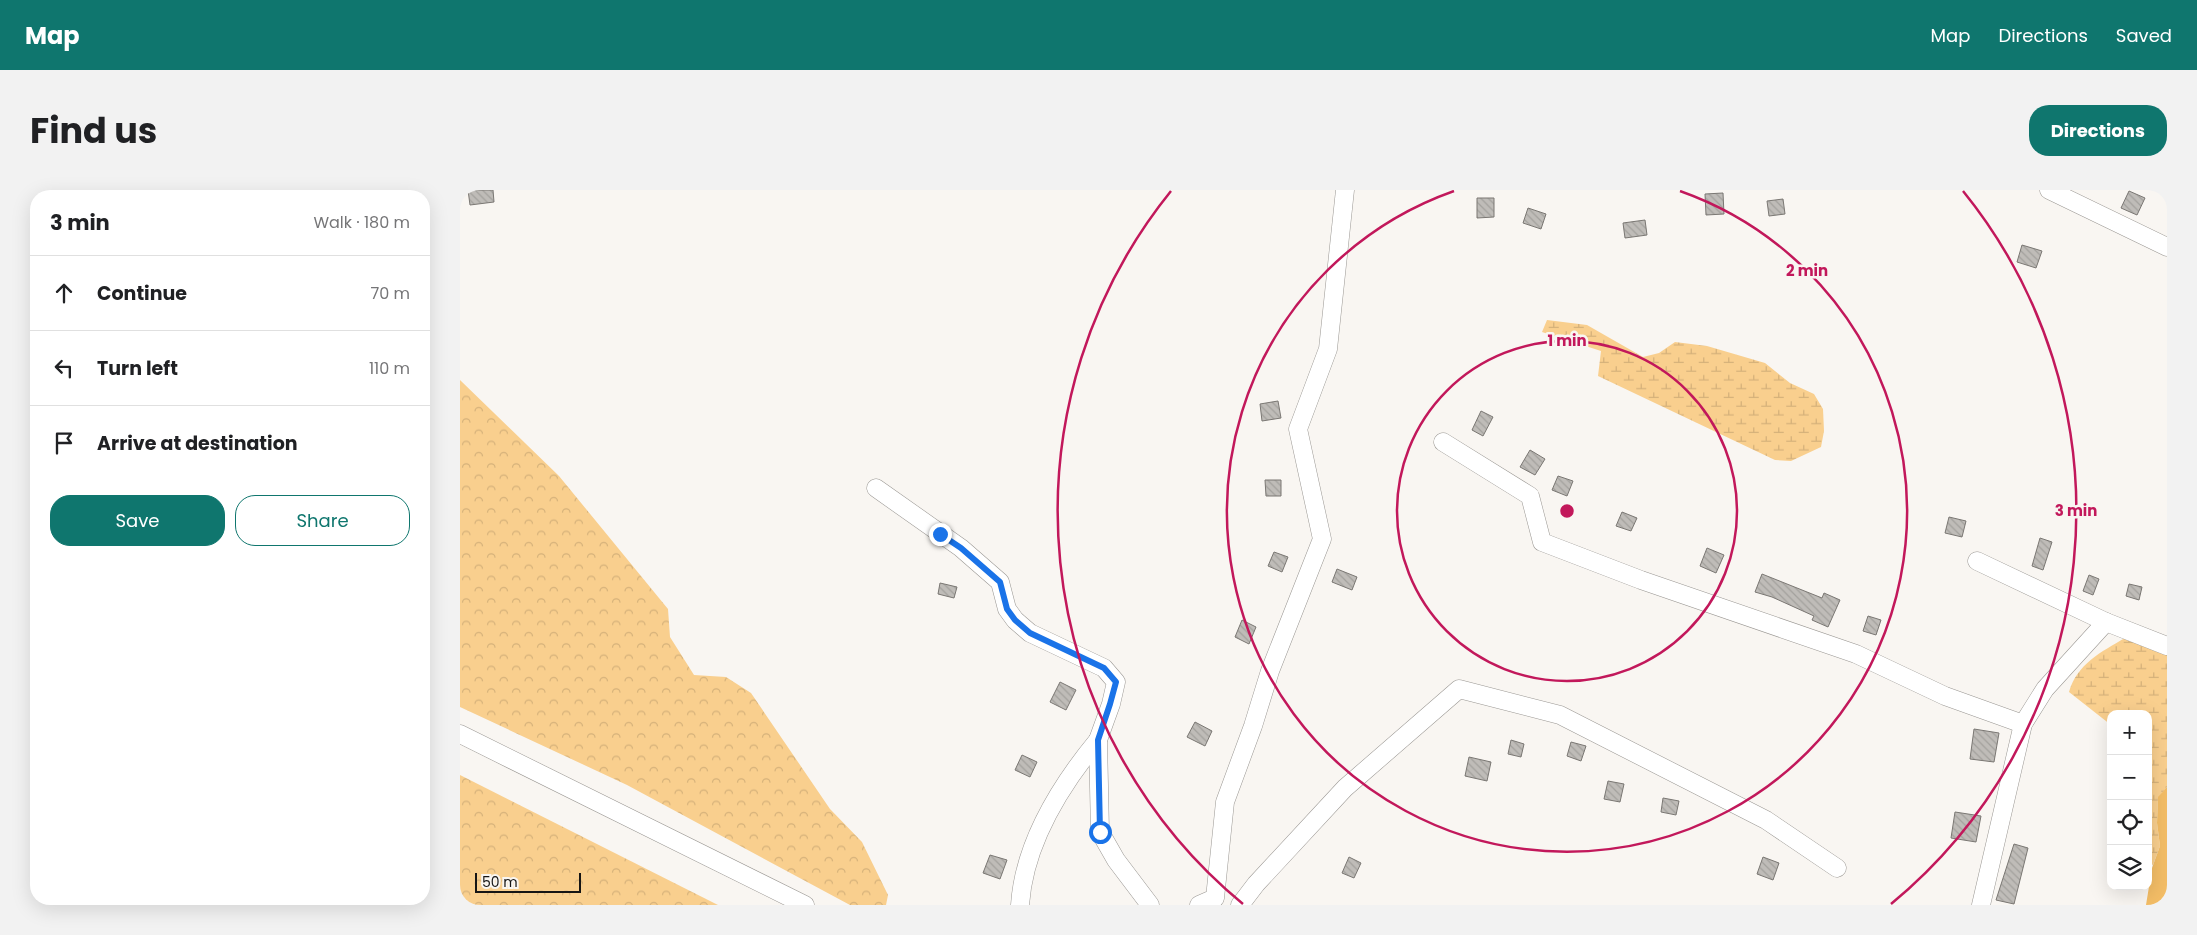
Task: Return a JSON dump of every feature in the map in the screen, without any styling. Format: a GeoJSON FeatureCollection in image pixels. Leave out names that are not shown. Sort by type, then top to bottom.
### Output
{"type":"FeatureCollection","features":[{"type":"Feature","properties":{"kind":"street"},"geometry":{"type":"LineString","coordinates":[[1199,905],[1215,898],[1225,802],[1253,726],[1270,671],[1322,539],[1298,429],[1328,349],[1344,190]]}},
{"type":"Feature","properties":{"kind":"street"},"geometry":{"type":"LineString","coordinates":[[2049,190],[2167,248]]}},
{"type":"Feature","properties":{"kind":"street"},"geometry":{"type":"LineString","coordinates":[[1442,442],[1530,496],[1542,542],[1640,580],[1856,654],[1945,696],[2023,724]]}},
{"type":"Feature","properties":{"kind":"street"},"geometry":{"type":"LineString","coordinates":[[876,488],[961,548],[1000,582],[1007,609],[1015,620],[1030,633],[1104,668],[1116,682],[1098,740],[1100,832],[1116,860],[1150,905]]}},
{"type":"Feature","properties":{"kind":"street"},"geometry":{"type":"LineString","coordinates":[[1977,561],[2106,622],[2167,646]]}},
{"type":"Feature","properties":{"kind":"street"},"geometry":{"type":"LineString","coordinates":[[1981,905],[2023,724],[2045,689],[2106,622]]}},
{"type":"Feature","properties":{"kind":"street"},"geometry":{"type":"LineString","coordinates":[[1240,905],[1256,884],[1345,788],[1393,744],[1459,689],[1560,715],[1766,820],[1837,868]]}},
{"type":"Feature","properties":{"kind":"street"},"geometry":{"type":"LineString","coordinates":[[460,734],[805,905]]}},
{"type":"Feature","properties":{"kind":"street"},"geometry":{"type":"LineString","coordinates":[[1020,905],[1022,884],[1037,837],[1076,766],[1098,740]]}},
{"type":"Feature","properties":{"kind":"green space"},"geometry":{"type":"Polygon","coordinates":[[[1547,320],[1587,325],[1643,357],[1659,353],[1675,342],[1707,346],[1765,363],[1790,383],[1814,394],[1823,409],[1824,431],[1821,447],[1791,461],[1775,460],[1598,376],[1601,351],[1542,332],[1547,320]]]}},
{"type":"Feature","properties":{"kind":"green space"},"geometry":{"type":"Polygon","coordinates":[[[460,380],[559,476],[668,609],[670,637],[694,675],[726,677],[751,693],[830,809],[862,842],[888,895],[886,905],[850,905],[627,785],[460,707],[460,380]]]}},
{"type":"Feature","properties":{"kind":"green space"},"geometry":{"type":"Polygon","coordinates":[[[2125,638],[2167,654],[2167,787],[2158,798],[2157,823],[2160,846],[2153,865],[2152,710],[2107,710],[2107,722],[2069,692],[2073,682],[2084,666],[2125,638]]]}},
{"type":"Feature","properties":{"kind":"green space"},"geometry":{"type":"Polygon","coordinates":[[[460,775],[718,905],[460,905],[460,775]]]}},
{"type":"Feature","properties":{"kind":"shaded area"},"geometry":{"type":"Polygon","coordinates":[[[2167,787],[2167,905],[2146,905],[2148,890],[2152,890],[2152,868],[2160,846],[2157,823],[2158,797],[2167,787]]]}},
{"type":"Feature","properties":{"kind":"building"},"geometry":{"type":"Polygon","coordinates":[[[468,190],[493,190],[494,202],[470,205],[468,190]]]}},
{"type":"Feature","properties":{"kind":"building"},"geometry":{"type":"Polygon","coordinates":[[[2129,191],[2145,198],[2137,215],[2121,208],[2129,191]]]}},
{"type":"Feature","properties":{"kind":"building"},"geometry":{"type":"Polygon","coordinates":[[[1723,193],[1724,214],[1706,215],[1705,194],[1723,193]]]}},
{"type":"Feature","properties":{"kind":"building"},"geometry":{"type":"Polygon","coordinates":[[[1477,198],[1494,198],[1494,217],[1477,218],[1477,198]]]}},
{"type":"Feature","properties":{"kind":"building"},"geometry":{"type":"Polygon","coordinates":[[[1783,199],[1785,214],[1769,216],[1767,201],[1783,199]]]}},
{"type":"Feature","properties":{"kind":"building"},"geometry":{"type":"Polygon","coordinates":[[[1528,208],[1546,214],[1541,229],[1523,223],[1528,208]]]}},
{"type":"Feature","properties":{"kind":"building"},"geometry":{"type":"Polygon","coordinates":[[[1645,220],[1647,235],[1625,238],[1623,223],[1645,220]]]}},
{"type":"Feature","properties":{"kind":"building"},"geometry":{"type":"Polygon","coordinates":[[[2022,245],[2042,251],[2036,268],[2017,262],[2022,245]]]}},
{"type":"Feature","properties":{"kind":"building"},"geometry":{"type":"Polygon","coordinates":[[[1278,401],[1281,418],[1262,421],[1260,404],[1278,401]]]}},
{"type":"Feature","properties":{"kind":"building"},"geometry":{"type":"Polygon","coordinates":[[[1481,411],[1493,417],[1483,436],[1472,430],[1481,411]]]}},
{"type":"Feature","properties":{"kind":"building"},"geometry":{"type":"Polygon","coordinates":[[[1530,450],[1545,459],[1535,475],[1520,467],[1530,450]]]}},
{"type":"Feature","properties":{"kind":"building"},"geometry":{"type":"Polygon","coordinates":[[[1558,476],[1573,481],[1567,496],[1552,490],[1558,476]]]}},
{"type":"Feature","properties":{"kind":"building"},"geometry":{"type":"Polygon","coordinates":[[[1265,480],[1281,480],[1281,496],[1266,496],[1265,480]]]}},
{"type":"Feature","properties":{"kind":"building"},"geometry":{"type":"Polygon","coordinates":[[[1622,512],[1637,518],[1631,531],[1616,526],[1622,512]]]}},
{"type":"Feature","properties":{"kind":"building"},"geometry":{"type":"Polygon","coordinates":[[[1949,517],[1966,521],[1962,537],[1945,533],[1949,517]]]}},
{"type":"Feature","properties":{"kind":"building"},"geometry":{"type":"Polygon","coordinates":[[[2040,538],[2052,542],[2043,570],[2032,566],[2040,538]]]}},
{"type":"Feature","properties":{"kind":"building"},"geometry":{"type":"Polygon","coordinates":[[[1707,548],[1724,555],[1716,573],[1700,566],[1707,548]]]}},
{"type":"Feature","properties":{"kind":"building"},"geometry":{"type":"Polygon","coordinates":[[[1274,552],[1288,557],[1282,572],[1268,566],[1274,552]]]}},
{"type":"Feature","properties":{"kind":"building"},"geometry":{"type":"Polygon","coordinates":[[[1337,569],[1357,577],[1352,590],[1332,582],[1337,569]]]}},
{"type":"Feature","properties":{"kind":"building"},"geometry":{"type":"Polygon","coordinates":[[[1762,574],[1822,598],[1824,593],[1840,600],[1828,627],[1812,620],[1814,616],[1772,597],[1755,592],[1762,574]]]}},
{"type":"Feature","properties":{"kind":"building"},"geometry":{"type":"Polygon","coordinates":[[[2089,575],[2099,579],[2093,595],[2083,591],[2089,575]]]}},
{"type":"Feature","properties":{"kind":"building"},"geometry":{"type":"Polygon","coordinates":[[[940,583],[957,587],[954,598],[938,594],[940,583]]]}},
{"type":"Feature","properties":{"kind":"building"},"geometry":{"type":"Polygon","coordinates":[[[2129,584],[2142,587],[2139,600],[2126,596],[2129,584]]]}},
{"type":"Feature","properties":{"kind":"building"},"geometry":{"type":"Polygon","coordinates":[[[1868,616],[1881,620],[1876,635],[1863,631],[1868,616]]]}},
{"type":"Feature","properties":{"kind":"building"},"geometry":{"type":"Polygon","coordinates":[[[1242,620],[1256,627],[1249,644],[1235,637],[1242,620]]]}},
{"type":"Feature","properties":{"kind":"building"},"geometry":{"type":"Polygon","coordinates":[[[1060,682],[1076,690],[1066,710],[1050,702],[1060,682]]]}},
{"type":"Feature","properties":{"kind":"building"},"geometry":{"type":"Polygon","coordinates":[[[1195,722],[1212,731],[1205,746],[1187,737],[1195,722]]]}},
{"type":"Feature","properties":{"kind":"building"},"geometry":{"type":"Polygon","coordinates":[[[1974,729],[1999,733],[1994,762],[1970,759],[1974,729]]]}},
{"type":"Feature","properties":{"kind":"building"},"geometry":{"type":"Polygon","coordinates":[[[1511,740],[1524,744],[1521,757],[1508,754],[1511,740]]]}},
{"type":"Feature","properties":{"kind":"building"},"geometry":{"type":"Polygon","coordinates":[[[1571,742],[1586,746],[1581,761],[1567,756],[1571,742]]]}},
{"type":"Feature","properties":{"kind":"building"},"geometry":{"type":"Polygon","coordinates":[[[1022,755],[1037,762],[1030,777],[1015,770],[1022,755]]]}},
{"type":"Feature","properties":{"kind":"building"},"geometry":{"type":"Polygon","coordinates":[[[1469,757],[1491,762],[1487,781],[1465,776],[1469,757]]]}},
{"type":"Feature","properties":{"kind":"building"},"geometry":{"type":"Polygon","coordinates":[[[1608,781],[1624,784],[1620,802],[1604,799],[1608,781]]]}},
{"type":"Feature","properties":{"kind":"building"},"geometry":{"type":"Polygon","coordinates":[[[1663,798],[1679,801],[1676,815],[1661,812],[1663,798]]]}},
{"type":"Feature","properties":{"kind":"building"},"geometry":{"type":"Polygon","coordinates":[[[1955,812],[1981,816],[1976,842],[1951,838],[1955,812]]]}},
{"type":"Feature","properties":{"kind":"building"},"geometry":{"type":"Polygon","coordinates":[[[2014,844],[2028,848],[2014,904],[1996,900],[2014,844]]]}},
{"type":"Feature","properties":{"kind":"building"},"geometry":{"type":"Polygon","coordinates":[[[990,855],[1007,860],[1000,879],[983,873],[990,855]]]}},
{"type":"Feature","properties":{"kind":"building"},"geometry":{"type":"Polygon","coordinates":[[[1349,857],[1361,863],[1354,878],[1342,873],[1349,857]]]}},
{"type":"Feature","properties":{"kind":"building"},"geometry":{"type":"Polygon","coordinates":[[[1763,857],[1779,863],[1773,880],[1757,874],[1763,857]]]}},
{"type":"Feature","properties":{"kind":"route"},"geometry":{"type":"LineString","coordinates":[[940,534],[961,548],[1000,582],[1007,609],[1015,620],[1030,633],[1104,668],[1116,682],[1098,740],[1100,832]]}}]}
